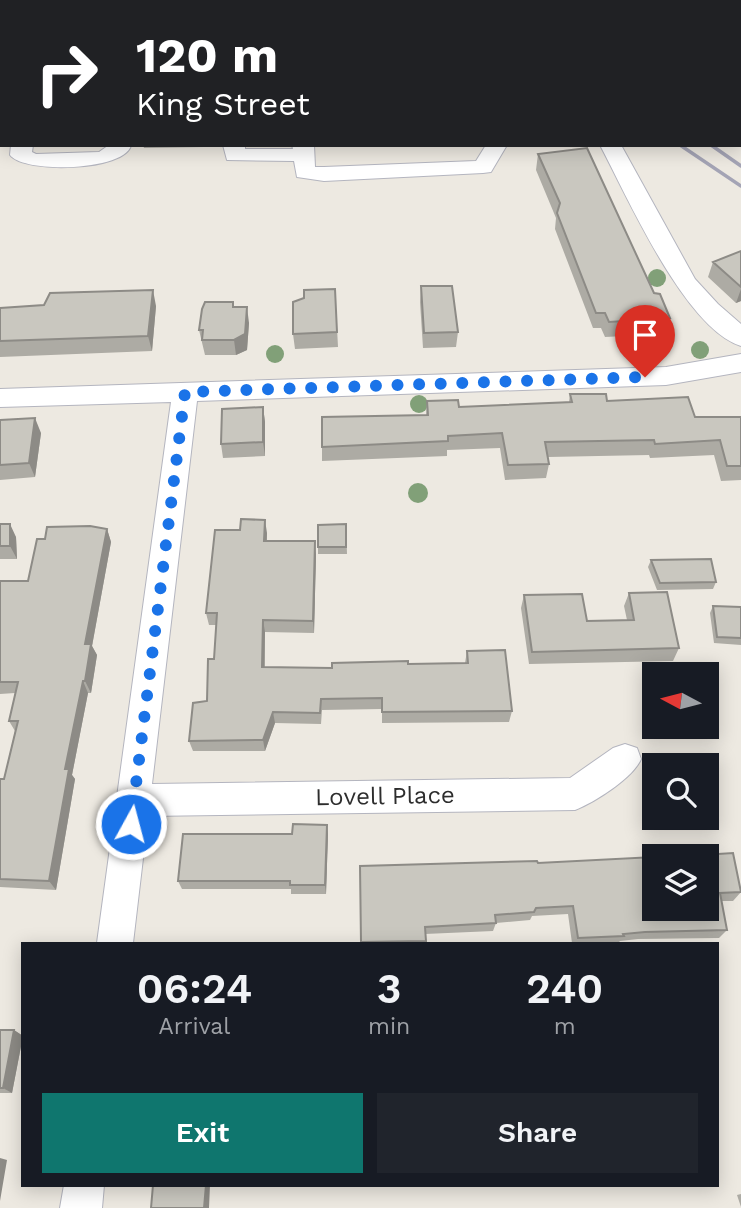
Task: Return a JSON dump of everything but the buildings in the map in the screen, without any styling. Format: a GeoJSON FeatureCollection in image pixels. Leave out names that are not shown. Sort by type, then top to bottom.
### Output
{"type":"FeatureCollection","features":[{"type":"Feature","properties":{"kind":"street"},"geometry":{"type":"LineString","coordinates":[[22,147],[20,155],[33,160],[103,158],[112,155],[120,147]]}},
{"type":"Feature","properties":{"kind":"street"},"geometry":{"type":"LineString","coordinates":[[234,147],[235,155],[304,150],[305,172],[484,167],[496,147]]}},
{"type":"Feature","properties":{"kind":"street"},"geometry":{"type":"LineString","coordinates":[[611,147],[686,283],[709,310],[741,337]]}},
{"type":"Feature","properties":{"kind":"street"},"geometry":{"type":"LineString","coordinates":[[0,398],[666,376],[741,363]]}},
{"type":"Feature","properties":{"kind":"street"},"geometry":{"type":"LineString","coordinates":[[115,942],[185,392]]}},
{"type":"Feature","properties":{"kind":"street","name":"Lovell Place"},"geometry":{"type":"LineString","coordinates":[[134,800],[575,794],[625,759]]}},
{"type":"Feature","properties":{"kind":"street"},"geometry":{"type":"LineString","coordinates":[[81,1208],[84,1187]]}},
{"type":"Feature","properties":{"kind":"railway"},"geometry":{"type":"LineString","coordinates":[[683,147],[741,186]]}},
{"type":"Feature","properties":{"kind":"railway"},"geometry":{"type":"LineString","coordinates":[[714,147],[741,166]]}},
{"type":"Feature","properties":{"kind":"route"},"geometry":{"type":"LineString","coordinates":[[131,824],[185,392],[645,377]]}}]}
